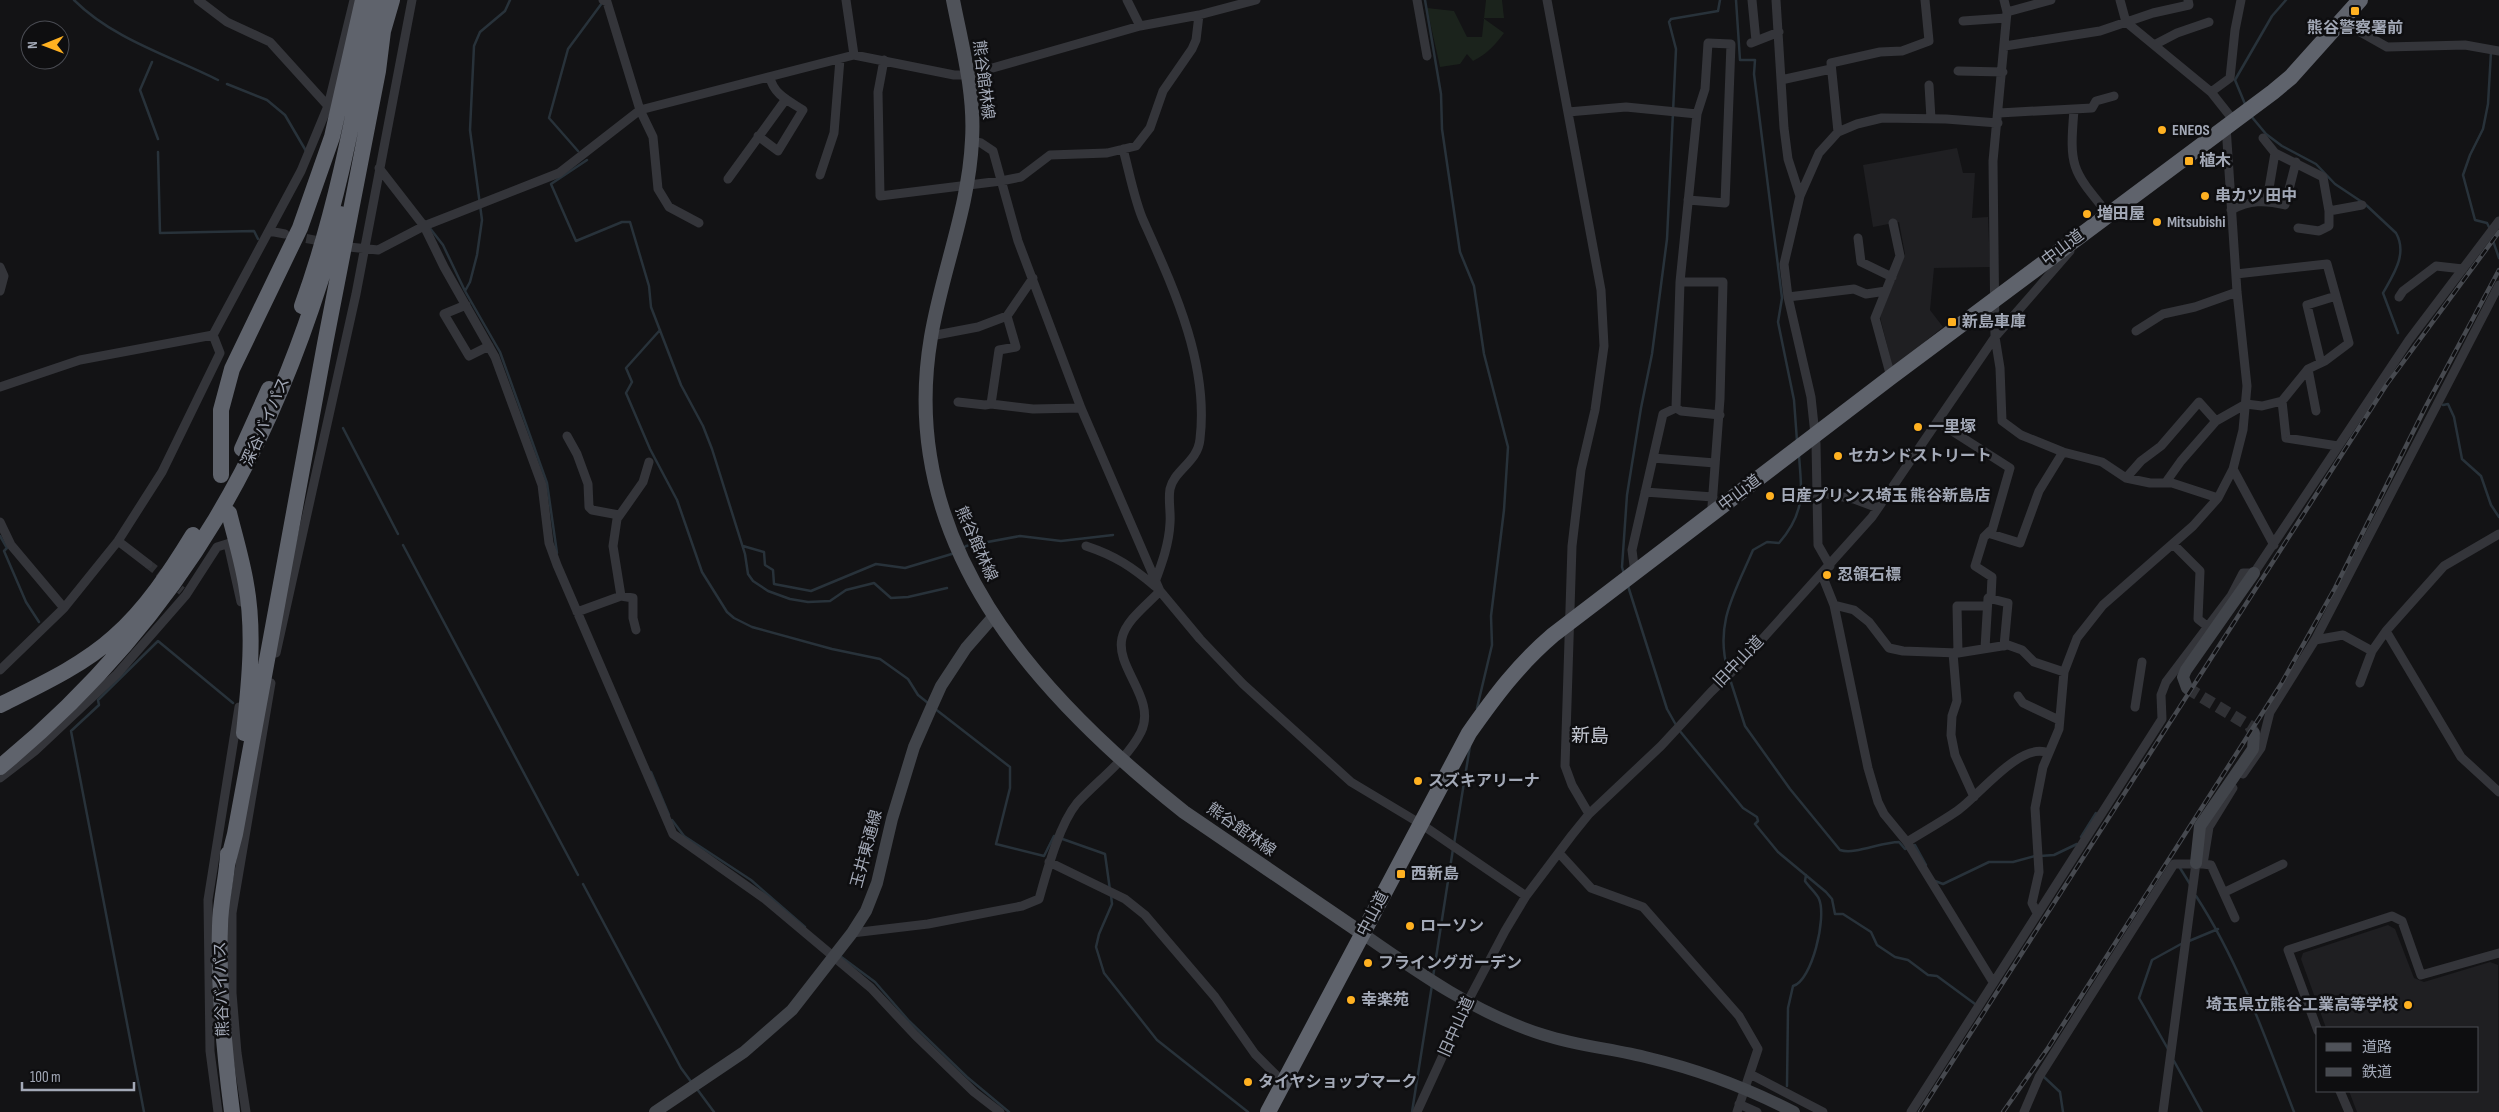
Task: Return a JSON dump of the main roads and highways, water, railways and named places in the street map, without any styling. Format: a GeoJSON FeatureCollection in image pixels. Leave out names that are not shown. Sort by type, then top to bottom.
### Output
{"type":"FeatureCollection","features":[{"type":"Feature","properties":{"kind":"highway"},"geometry":{"type":"LineString","coordinates":[[354,118],[350,98],[364,0]]}},
{"type":"Feature","properties":{"kind":"highway"},"geometry":{"type":"LineString","coordinates":[[220,475],[221,410],[232,369],[300,228],[332,137],[364,0]]}},
{"type":"Feature","properties":{"kind":"highway","name":"深谷バイパス"},"geometry":{"type":"LineString","coordinates":[[0,706],[44,683],[114,637],[145,604],[181,555],[229,478],[285,353],[304,300],[333,204],[354,118],[376,0]]}},
{"type":"Feature","properties":{"kind":"highway","name":"深谷バイパス"},"geometry":{"type":"LineString","coordinates":[[0,767],[34,739],[89,686],[146,621],[190,562],[241,478],[295,358],[322,283],[351,174],[390,0]]}},
{"type":"Feature","properties":{"kind":"highway","name":"中山道"},"geometry":{"type":"LineString","coordinates":[[1268,1112],[1469,733],[1505,682],[1524,661],[1569,623],[1629,578],[1713,505],[1804,445],[1891,377],[2291,76],[2360,0]]}},
{"type":"Feature","properties":{"kind":"highway"},"geometry":{"type":"LineString","coordinates":[[227,865],[236,834],[271,658],[325,344],[378,71],[383,31]]}},
{"type":"Feature","properties":{"kind":"highway"},"geometry":{"type":"LineString","coordinates":[[227,865],[228,840],[250,680],[247,645],[247,585],[232,542],[229,513]]}},
{"type":"Feature","properties":{"kind":"highway","name":"熊谷バイパス"},"geometry":{"type":"LineString","coordinates":[[227,865],[220,924],[220,988],[224,1052],[232,1112]]}},
{"type":"Feature","properties":{"kind":"main road","name":"熊谷館林線"},"geometry":{"type":"LineString","coordinates":[[953,0],[968,75],[972,105],[972,141],[966,185],[931,336],[924,407],[929,457],[935,486],[944,520],[958,552],[971,581],[994,616],[1048,685],[1081,721],[1157,790],[1210,830],[1363,934]]}},
{"type":"Feature","properties":{"kind":"waterway"},"geometry":{"type":"LineString","coordinates":[[74,0],[106,26],[143,46],[218,80]]}},
{"type":"Feature","properties":{"kind":"waterway"},"geometry":{"type":"LineString","coordinates":[[465,291],[470,282],[477,255],[482,220],[470,130],[474,46],[480,32],[505,11],[510,0]]}},
{"type":"Feature","properties":{"kind":"waterway"},"geometry":{"type":"LineString","coordinates":[[1425,0],[1441,94],[1442,129],[1460,252],[1474,286],[1484,354],[1508,447],[1504,510],[1491,616],[1492,645],[1477,708]]}},
{"type":"Feature","properties":{"kind":"waterway"},"geometry":{"type":"LineString","coordinates":[[1624,574],[1622,567],[1627,495],[1652,354],[1667,239],[1676,49],[1669,22],[1671,19],[1718,11],[1720,0]]}},
{"type":"Feature","properties":{"kind":"waterway"},"geometry":{"type":"LineString","coordinates":[[1736,0],[1740,60],[1755,60],[1754,74],[1782,298],[1778,322],[1794,400],[1797,441]]}},
{"type":"Feature","properties":{"kind":"waterway"},"geometry":{"type":"LineString","coordinates":[[2245,104],[2235,80],[2272,16],[2286,0]]}},
{"type":"Feature","properties":{"kind":"waterway"},"geometry":{"type":"LineString","coordinates":[[578,151],[549,118],[568,49],[602,3]]}},
{"type":"Feature","properties":{"kind":"waterway"},"geometry":{"type":"LineString","coordinates":[[2490,229],[2487,223],[2475,220],[2463,175],[2470,155],[2483,129],[2488,104],[2491,52]]}},
{"type":"Feature","properties":{"kind":"waterway"},"geometry":{"type":"LineString","coordinates":[[152,62],[140,90],[158,139]]}},
{"type":"Feature","properties":{"kind":"waterway"},"geometry":{"type":"LineString","coordinates":[[227,84],[267,100],[285,115],[306,151]]}},
{"type":"Feature","properties":{"kind":"waterway"},"geometry":{"type":"LineString","coordinates":[[2251,116],[2266,134],[2282,146],[2316,164],[2335,184],[2365,204],[2396,233],[2399,241],[2400,256],[2395,272],[2383,293],[2398,333]]}},
{"type":"Feature","properties":{"kind":"waterway"},"geometry":{"type":"LineString","coordinates":[[158,152],[160,233],[254,231],[258,239]]}},
{"type":"Feature","properties":{"kind":"waterway"},"geometry":{"type":"LineString","coordinates":[[587,160],[551,184],[576,241],[622,222],[630,222],[649,286],[651,307],[681,385],[703,426],[712,449],[745,554],[748,574],[753,581],[768,591],[790,599],[808,602],[830,601],[846,590],[874,583],[891,598],[908,597],[947,588]]}},
{"type":"Feature","properties":{"kind":"waterway"},"geometry":{"type":"LineString","coordinates":[[429,227],[443,245],[465,291],[500,352],[547,483],[557,553]]}},
{"type":"Feature","properties":{"kind":"waterway"},"geometry":{"type":"LineString","coordinates":[[2491,235],[2499,258]]}},
{"type":"Feature","properties":{"kind":"waterway"},"geometry":{"type":"LineString","coordinates":[[660,330],[626,368],[632,382],[626,393],[650,449],[677,500],[702,572],[727,612],[734,618],[752,627],[832,649],[880,659],[908,679],[918,695],[928,703]]}},
{"type":"Feature","properties":{"kind":"waterway"},"geometry":{"type":"LineString","coordinates":[[2443,405],[2448,404],[2454,417],[2462,459],[2481,476],[2491,505],[2499,517]]}},
{"type":"Feature","properties":{"kind":"waterway"},"geometry":{"type":"LineString","coordinates":[[343,428],[398,534]]}},
{"type":"Feature","properties":{"kind":"waterway"},"geometry":{"type":"LineString","coordinates":[[1728,671],[1723,638],[1728,609],[1753,550],[1767,542],[1779,543],[1794,522],[1798,512],[1801,492],[1799,456]]}},
{"type":"Feature","properties":{"kind":"waterway"},"geometry":{"type":"LineString","coordinates":[[962,549],[966,546],[1020,536],[1061,541],[1113,535]]}},
{"type":"Feature","properties":{"kind":"waterway"},"geometry":{"type":"LineString","coordinates":[[0,536],[7,548],[4,551],[26,602],[39,622]]}},
{"type":"Feature","properties":{"kind":"waterway"},"geometry":{"type":"LineString","coordinates":[[403,545],[578,875]]}},
{"type":"Feature","properties":{"kind":"waterway"},"geometry":{"type":"LineString","coordinates":[[743,546],[764,552],[765,565],[773,570],[774,584],[811,591],[876,564],[905,568],[955,553]]}},
{"type":"Feature","properties":{"kind":"waterway"},"geometry":{"type":"LineString","coordinates":[[1628,586],[1667,709],[1676,725]]}},
{"type":"Feature","properties":{"kind":"waterway"},"geometry":{"type":"LineString","coordinates":[[144,1112],[71,731],[99,705],[98,700],[158,641],[233,703]]}},
{"type":"Feature","properties":{"kind":"waterway"},"geometry":{"type":"LineString","coordinates":[[1729,676],[1745,726],[1790,789],[1840,850],[1861,850],[1899,842],[1905,849],[1915,845],[1926,865]]}},
{"type":"Feature","properties":{"kind":"waterway"},"geometry":{"type":"LineString","coordinates":[[934,708],[1010,767],[1010,788],[996,844],[1044,856],[1054,836],[1105,854],[1110,890]]}},
{"type":"Feature","properties":{"kind":"waterway"},"geometry":{"type":"LineString","coordinates":[[1679,730],[1743,808],[1757,817],[1758,821],[1755,824],[1778,852],[1832,899],[1835,914],[1843,914],[1871,932],[1877,945],[1895,957],[1908,960],[1928,975],[1937,976],[1975,1004]]}},
{"type":"Feature","properties":{"kind":"waterway"},"geometry":{"type":"LineString","coordinates":[[1454,844],[1470,746]]}},
{"type":"Feature","properties":{"kind":"waterway"},"geometry":{"type":"LineString","coordinates":[[651,772],[669,815]]}},
{"type":"Feature","properties":{"kind":"waterway"},"geometry":{"type":"LineString","coordinates":[[2081,837],[2096,813],[2098,814]]}},
{"type":"Feature","properties":{"kind":"waterway"},"geometry":{"type":"LineString","coordinates":[[672,820],[684,836],[751,880],[805,927]]}},
{"type":"Feature","properties":{"kind":"waterway"},"geometry":{"type":"LineString","coordinates":[[2040,856],[2054,855],[2077,844]]}},
{"type":"Feature","properties":{"kind":"waterway"},"geometry":{"type":"LineString","coordinates":[[1433,977],[1453,849]]}},
{"type":"Feature","properties":{"kind":"waterway"},"geometry":{"type":"LineString","coordinates":[[1935,881],[1943,884],[1989,862],[2013,862],[2035,856]]}},
{"type":"Feature","properties":{"kind":"waterway"},"geometry":{"type":"LineString","coordinates":[[2180,868],[2190,884]]}},
{"type":"Feature","properties":{"kind":"waterway"},"geometry":{"type":"LineString","coordinates":[[1787,1086],[1788,1008],[1793,986],[1800,982],[1812,961],[1821,919],[1819,899],[1805,881],[1806,875]]}},
{"type":"Feature","properties":{"kind":"waterway"},"geometry":{"type":"LineString","coordinates":[[583,884],[681,1068],[692,1083]]}},
{"type":"Feature","properties":{"kind":"waterway"},"geometry":{"type":"LineString","coordinates":[[1111,895],[1112,904],[1099,934],[1096,947],[1104,973],[1157,1040],[1248,1112]]}},
{"type":"Feature","properties":{"kind":"waterway"},"geometry":{"type":"LineString","coordinates":[[2196,896],[2226,947],[2239,974],[2294,1112]]}},
{"type":"Feature","properties":{"kind":"waterway"},"geometry":{"type":"LineString","coordinates":[[2189,941],[2218,929]]}},
{"type":"Feature","properties":{"kind":"waterway"},"geometry":{"type":"LineString","coordinates":[[2168,1049],[2139,998],[2152,960],[2181,944]]}},
{"type":"Feature","properties":{"kind":"waterway"},"geometry":{"type":"LineString","coordinates":[[840,956],[875,982],[909,1021],[967,1077],[1009,1112]]}},
{"type":"Feature","properties":{"kind":"waterway"},"geometry":{"type":"LineString","coordinates":[[1412,1112],[1432,985]]}},
{"type":"Feature","properties":{"kind":"waterway"},"geometry":{"type":"LineString","coordinates":[[2174,1061],[2202,1112]]}},
{"type":"Feature","properties":{"kind":"waterway"},"geometry":{"type":"LineString","coordinates":[[2044,1077],[2060,1092],[2063,1112]]}},
{"type":"Feature","properties":{"kind":"waterway"},"geometry":{"type":"LineString","coordinates":[[697,1089],[714,1112]]}},
{"type":"Feature","properties":{"kind":"tunnel"},"geometry":{"type":"LineString","coordinates":[[293,236],[325,242]]}},
{"type":"Feature","properties":{"kind":"tunnel"},"geometry":{"type":"LineString","coordinates":[[148,564],[182,591]]}},
{"type":"Feature","properties":{"kind":"tunnel"},"geometry":{"type":"LineString","coordinates":[[2187,688],[2250,726],[2254,733]]}},
{"type":"Feature","properties":{"kind":"railway"},"geometry":{"type":"LineString","coordinates":[[1920,1112],[2387,384],[2499,232]]}},
{"type":"Feature","properties":{"kind":"railway"},"geometry":{"type":"LineString","coordinates":[[2003,1112],[2048,1048],[2281,684],[2335,588],[2426,406],[2499,270]]}},
{"type":"Feature","properties":{"kind":"place","name":"熊谷警察署前"},"geometry":{"type":"Point","coordinates":[2355,11]}},
{"type":"Feature","properties":{"kind":"place","name":"ENEOS"},"geometry":{"type":"Point","coordinates":[2162,130]}},
{"type":"Feature","properties":{"kind":"place","name":"植木"},"geometry":{"type":"Point","coordinates":[2189,161]}},
{"type":"Feature","properties":{"kind":"place","name":"串カツ 田中"},"geometry":{"type":"Point","coordinates":[2205,196]}},
{"type":"Feature","properties":{"kind":"place","name":"増田屋"},"geometry":{"type":"Point","coordinates":[2087,214]}},
{"type":"Feature","properties":{"kind":"place","name":"Mitsubishi"},"geometry":{"type":"Point","coordinates":[2157,222]}},
{"type":"Feature","properties":{"kind":"place","name":"新島車庫"},"geometry":{"type":"Point","coordinates":[1952,322]}},
{"type":"Feature","properties":{"kind":"place","name":"一里塚"},"geometry":{"type":"Point","coordinates":[1918,427]}},
{"type":"Feature","properties":{"kind":"place","name":"セカンドストリート"},"geometry":{"type":"Point","coordinates":[1838,456]}},
{"type":"Feature","properties":{"kind":"place","name":"日産プリンス埼玉 熊谷新島店"},"geometry":{"type":"Point","coordinates":[1770,496]}},
{"type":"Feature","properties":{"kind":"place","name":"忍領石標"},"geometry":{"type":"Point","coordinates":[1827,575]}},
{"type":"Feature","properties":{"kind":"place","name":"スズキアリーナ"},"geometry":{"type":"Point","coordinates":[1418,781]}},
{"type":"Feature","properties":{"kind":"place","name":"西新島"},"geometry":{"type":"Point","coordinates":[1401,874]}},
{"type":"Feature","properties":{"kind":"place","name":"ローソン"},"geometry":{"type":"Point","coordinates":[1410,926]}},
{"type":"Feature","properties":{"kind":"place","name":"フライングガーデン"},"geometry":{"type":"Point","coordinates":[1368,963]}},
{"type":"Feature","properties":{"kind":"place","name":"幸楽苑"},"geometry":{"type":"Point","coordinates":[1351,1000]}},
{"type":"Feature","properties":{"kind":"place","name":"埼玉県立熊谷工業高等学校"},"geometry":{"type":"Point","coordinates":[2408,1005]}},
{"type":"Feature","properties":{"kind":"place","name":"タイヤショップマーク"},"geometry":{"type":"Point","coordinates":[1248,1082]}},
{"type":"Feature","properties":{"kind":"district","name":"新島"},"geometry":{"type":"Point","coordinates":[1590,736]}}]}
